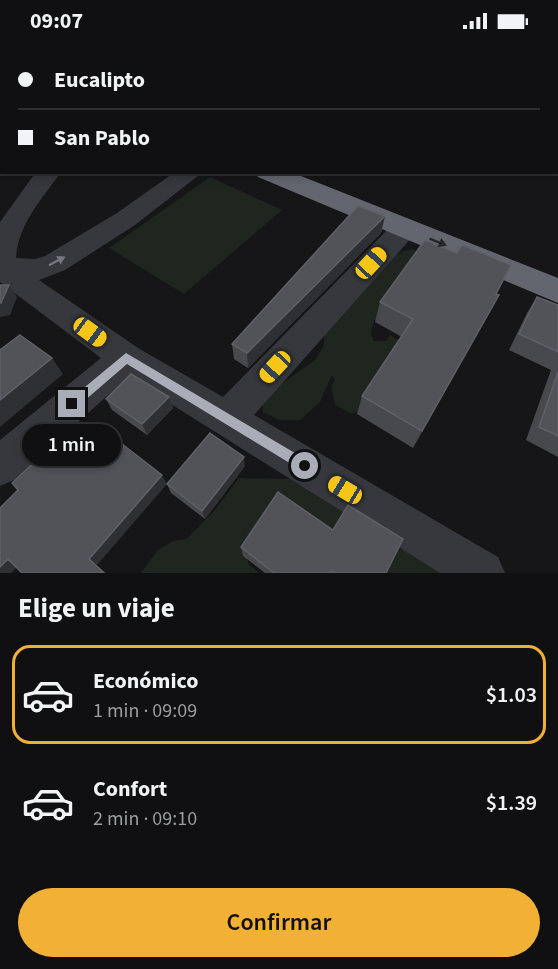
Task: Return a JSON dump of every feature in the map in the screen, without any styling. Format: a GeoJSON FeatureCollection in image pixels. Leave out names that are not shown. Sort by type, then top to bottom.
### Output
{"type":"FeatureCollection","features":[{"type":"Feature","properties":{"kind":"highway"},"geometry":{"type":"LineString","coordinates":[[272,174],[558,291]]}},
{"type":"Feature","properties":{"kind":"highway"},"geometry":{"type":"LineString","coordinates":[[317,174],[558,268]]}},
{"type":"Feature","properties":{"kind":"street"},"geometry":{"type":"LineString","coordinates":[[0,267],[1,247],[6,232],[48,174]]}},
{"type":"Feature","properties":{"kind":"street"},"geometry":{"type":"LineString","coordinates":[[0,267],[37,270],[55,263],[126,219],[188,174]]}},
{"type":"Feature","properties":{"kind":"street"},"geometry":{"type":"LineString","coordinates":[[226,418],[404,229]]}},
{"type":"Feature","properties":{"kind":"street"},"geometry":{"type":"LineString","coordinates":[[0,267],[126,358],[482,573]]}},
{"type":"Feature","properties":{"kind":"street"},"geometry":{"type":"LineString","coordinates":[[0,466],[126,358]]}},
{"type":"Feature","properties":{"kind":"shaded area"},"geometry":{"type":"Polygon","coordinates":[[[210,177],[282,210],[184,294],[109,248],[210,177]]]}},
{"type":"Feature","properties":{"kind":"shaded area"},"geometry":{"type":"Polygon","coordinates":[[[412,249],[419,252],[383,319],[374,320],[371,333],[374,341],[386,341],[390,335],[398,340],[398,352],[364,412],[350,413],[335,405],[331,386],[335,381],[332,375],[320,402],[300,420],[279,420],[263,412],[263,397],[315,360],[324,345],[324,323],[353,291],[387,260],[412,249]]]}},
{"type":"Feature","properties":{"kind":"shaded area"},"geometry":{"type":"Polygon","coordinates":[[[239,478],[296,479],[342,507],[345,515],[337,533],[245,552],[249,565],[260,573],[141,573],[158,550],[173,541],[187,539],[215,510],[239,478]]]}},
{"type":"Feature","properties":{"kind":"shaded area"},"geometry":{"type":"Polygon","coordinates":[[[406,549],[445,573],[383,573],[393,550],[406,549]]]}},
{"type":"Feature","properties":{"kind":"building"},"geometry":{"type":"Polygon","coordinates":[[[358,206],[385,216],[247,353],[232,344],[358,206]]]}},
{"type":"Feature","properties":{"kind":"building"},"geometry":{"type":"Polygon","coordinates":[[[425,240],[457,253],[462,245],[511,265],[496,294],[499,295],[422,431],[362,396],[413,319],[380,302],[425,240]]]}},
{"type":"Feature","properties":{"kind":"building"},"geometry":{"type":"Polygon","coordinates":[[[0,285],[9,285],[1,303],[0,303],[0,285]]]}},
{"type":"Feature","properties":{"kind":"building"},"geometry":{"type":"Polygon","coordinates":[[[537,297],[558,305],[558,352],[519,334],[537,297]]]}},
{"type":"Feature","properties":{"kind":"building"},"geometry":{"type":"Polygon","coordinates":[[[20,335],[52,358],[0,400],[0,350],[20,335]]]}},
{"type":"Feature","properties":{"kind":"building"},"geometry":{"type":"Polygon","coordinates":[[[558,372],[558,436],[539,427],[558,372]]]}},
{"type":"Feature","properties":{"kind":"building"},"geometry":{"type":"Polygon","coordinates":[[[131,374],[169,397],[142,424],[106,399],[131,374]]]}},
{"type":"Feature","properties":{"kind":"building"},"geometry":{"type":"Polygon","coordinates":[[[74,425],[96,446],[109,434],[162,475],[89,559],[104,573],[22,573],[8,559],[0,567],[0,508],[18,490],[12,483],[74,425]]]}},
{"type":"Feature","properties":{"kind":"building"},"geometry":{"type":"Polygon","coordinates":[[[210,433],[244,457],[202,511],[167,484],[210,433]]]}},
{"type":"Feature","properties":{"kind":"building"},"geometry":{"type":"Polygon","coordinates":[[[278,492],[333,530],[348,505],[403,539],[386,573],[335,573],[332,571],[331,573],[274,573],[241,547],[278,492]]]}},
{"type":"Feature","properties":{"kind":"route"},"geometry":{"type":"LineString","coordinates":[[72,404],[126,358],[305,466]]}}]}
